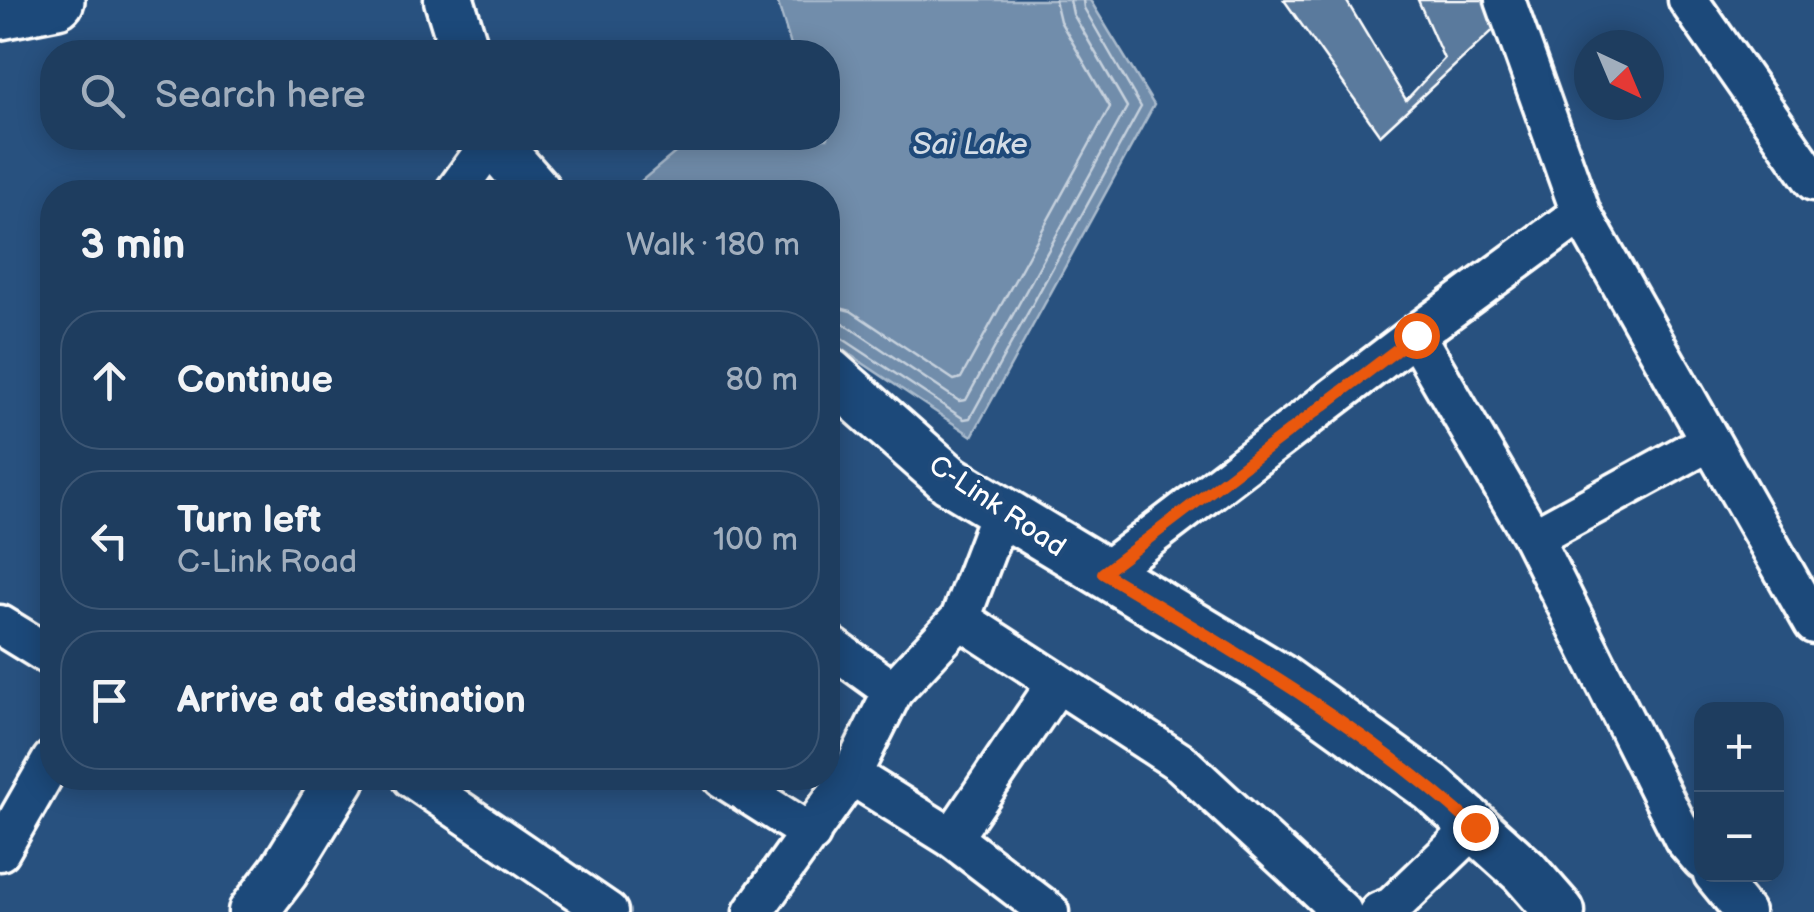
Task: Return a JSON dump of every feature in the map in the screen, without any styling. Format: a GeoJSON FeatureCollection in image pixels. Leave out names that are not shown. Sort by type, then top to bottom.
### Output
{"type":"FeatureCollection","features":[{"type":"Feature","properties":{"kind":"highway"},"geometry":{"type":"LineString","coordinates":[[0,12],[56,0]]}},
{"type":"Feature","properties":{"kind":"street"},"geometry":{"type":"LineString","coordinates":[[449,0],[461,40]]}},
{"type":"Feature","properties":{"kind":"street"},"geometry":{"type":"LineString","coordinates":[[1505,0],[1581,213],[1814,624]]}},
{"type":"Feature","properties":{"kind":"street"},"geometry":{"type":"LineString","coordinates":[[1688,0],[1814,181]]}},
{"type":"Feature","properties":{"kind":"street"},"geometry":{"type":"LineString","coordinates":[[463,180],[484,150]]}},
{"type":"Feature","properties":{"kind":"street"},"geometry":{"type":"LineString","coordinates":[[500,150],[526,180]]}},
{"type":"Feature","properties":{"kind":"street"},"geometry":{"type":"LineString","coordinates":[[1103,573],[1581,213]]}},
{"type":"Feature","properties":{"kind":"street"},"geometry":{"type":"LineString","coordinates":[[1416,335],[1533,538],[1684,839],[1694,851]]}},
{"type":"Feature","properties":{"kind":"street","name":"C-Link Road"},"geometry":{"type":"LineString","coordinates":[[840,383],[950,480],[1279,678],[1432,788],[1524,872],[1560,912]]}},
{"type":"Feature","properties":{"kind":"street"},"geometry":{"type":"LineString","coordinates":[[1533,538],[1710,441]]}},
{"type":"Feature","properties":{"kind":"street"},"geometry":{"type":"LineString","coordinates":[[753,912],[851,775],[893,691],[960,619],[1001,511]]}},
{"type":"Feature","properties":{"kind":"street"},"geometry":{"type":"LineString","coordinates":[[960,619],[1181,763],[1342,912]]}},
{"type":"Feature","properties":{"kind":"street"},"geometry":{"type":"LineString","coordinates":[[0,624],[40,649]]}},
{"type":"Feature","properties":{"kind":"street"},"geometry":{"type":"LineString","coordinates":[[840,653],[893,691]]}},
{"type":"Feature","properties":{"kind":"street"},"geometry":{"type":"LineString","coordinates":[[952,838],[1057,683]]}},
{"type":"Feature","properties":{"kind":"street"},"geometry":{"type":"LineString","coordinates":[[851,775],[952,838],[1049,912]]}},
{"type":"Feature","properties":{"kind":"street"},"geometry":{"type":"LineString","coordinates":[[0,851],[40,781]]}},
{"type":"Feature","properties":{"kind":"street"},"geometry":{"type":"LineString","coordinates":[[259,910],[334,790]]}},
{"type":"Feature","properties":{"kind":"street"},"geometry":{"type":"LineString","coordinates":[[430,790],[608,912]]}},
{"type":"Feature","properties":{"kind":"street"},"geometry":{"type":"LineString","coordinates":[[742,790],[811,834]]}},
{"type":"Feature","properties":{"kind":"street"},"geometry":{"type":"LineString","coordinates":[[1379,912],[1392,907],[1475,827]]}},
{"type":"Feature","properties":{"kind":"street"},"geometry":{"type":"LineString","coordinates":[[1720,882],[1744,912]]}},
{"type":"Feature","properties":{"kind":"water","name":"Sai Lake"},"geometry":{"type":"Polygon","coordinates":[[[777,0],[1090,0],[1154,105],[972,436],[840,348],[840,180],[642,180],[679,150],[840,150],[840,40],[789,40],[777,0]]]}},
{"type":"Feature","properties":{"kind":"building"},"geometry":{"type":"Polygon","coordinates":[[[1284,0],[1346,0],[1406,100],[1444,59],[1418,0],[1490,0],[1500,24],[1380,135],[1284,0]]]}},
{"type":"Feature","properties":{"kind":"route"},"geometry":{"type":"LineString","coordinates":[[1416,335],[1103,573],[1279,678],[1432,788],[1475,827]]}}]}
